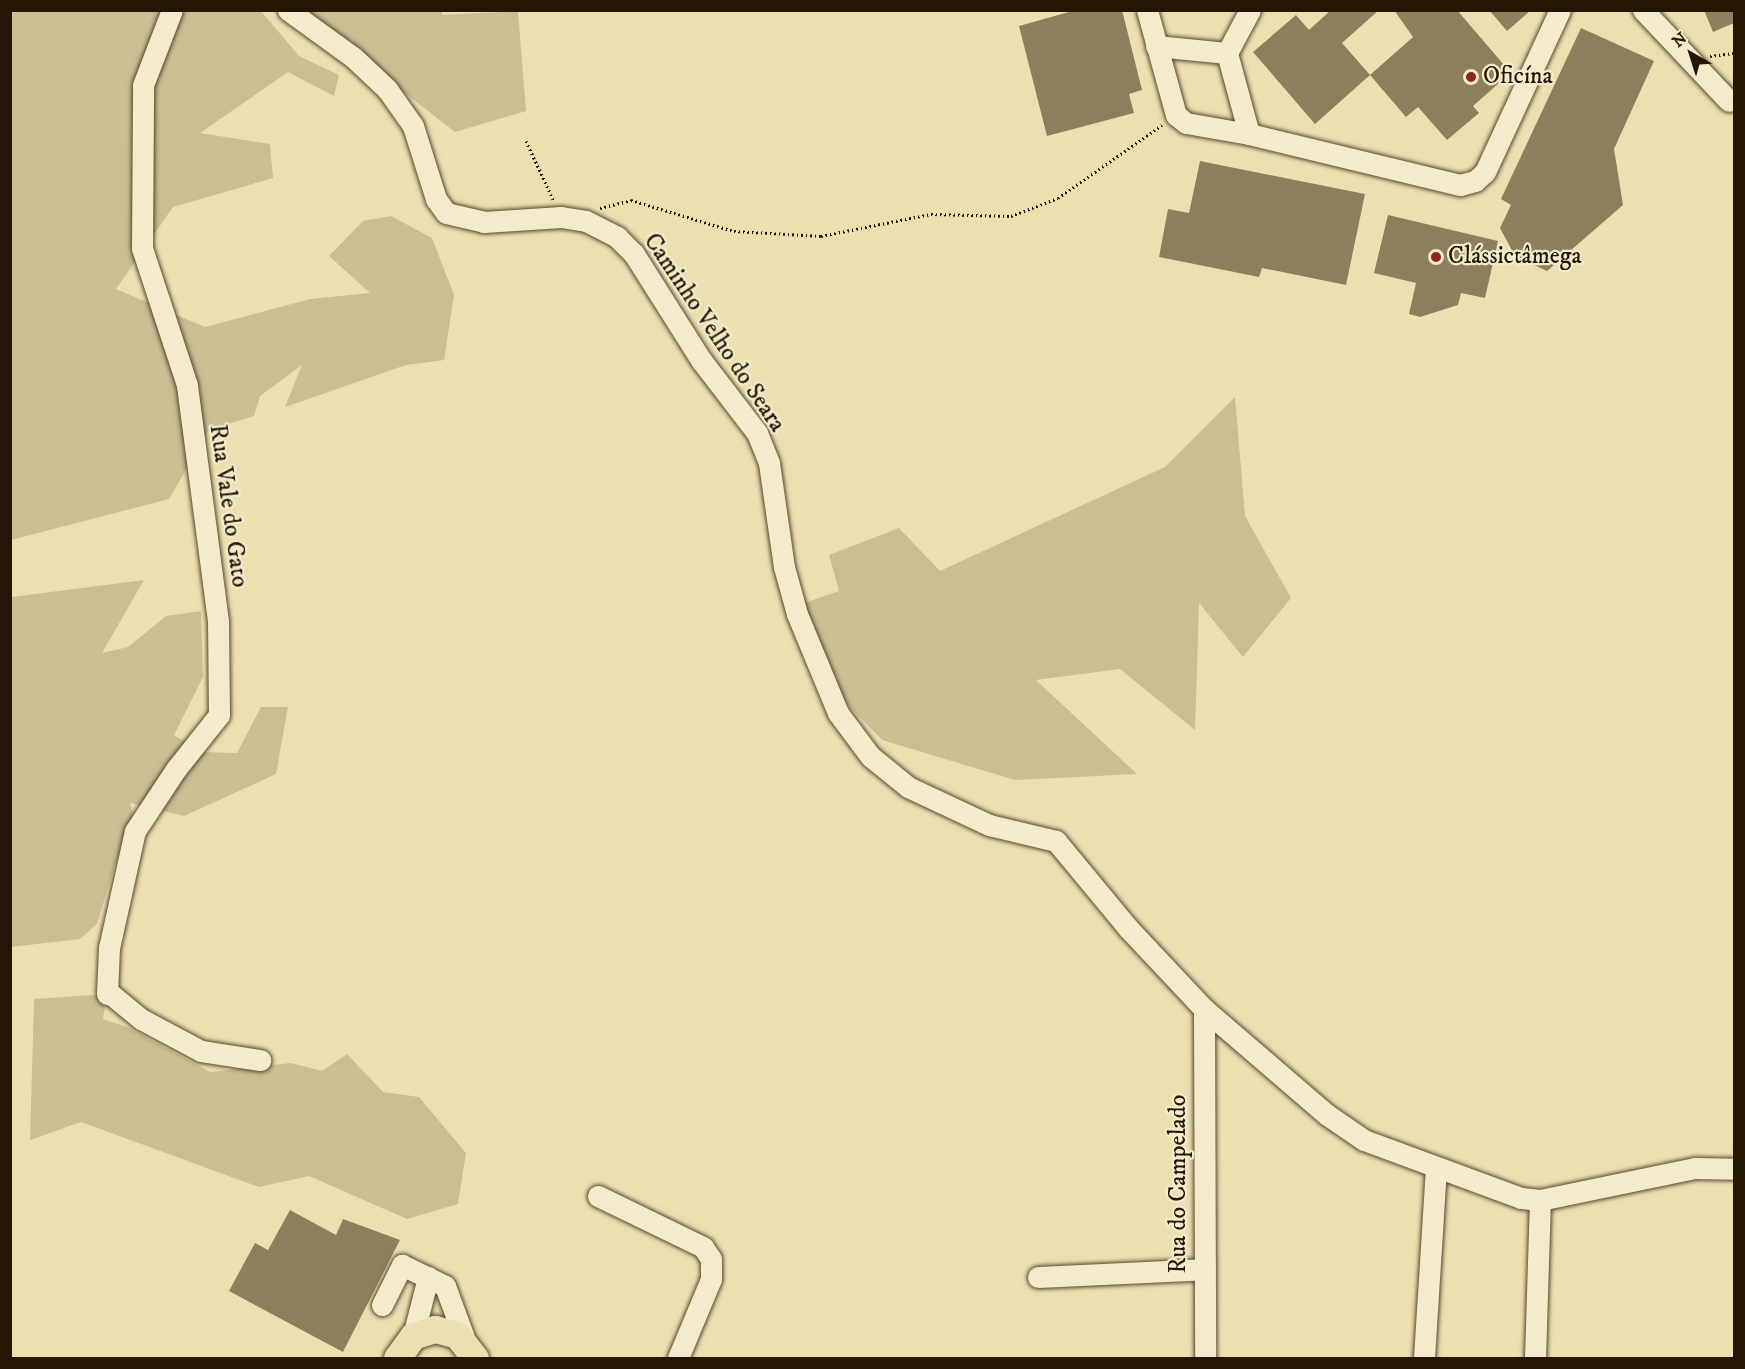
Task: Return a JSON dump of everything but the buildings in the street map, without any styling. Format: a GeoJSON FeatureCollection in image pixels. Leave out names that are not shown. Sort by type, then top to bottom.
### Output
{"type":"FeatureCollection","features":[{"type":"Feature","properties":{"kind":"main road"},"geometry":{"type":"LineString","coordinates":[[397,1359],[413,1336],[424,1331],[447,1331],[473,1354]]}},
{"type":"Feature","properties":{"kind":"street","name":"Rua Vale do Gato"},"geometry":{"type":"LineString","coordinates":[[172,10],[143,85],[142,248],[188,385],[218,621],[219,715],[176,769],[135,831],[109,948],[107,993],[141,1019],[201,1052],[260,1060]]}},
{"type":"Feature","properties":{"kind":"street","name":"Caminho Velho do Seara"},"geometry":{"type":"LineString","coordinates":[[288,10],[353,57],[387,89],[413,126],[436,198],[446,213],[484,222],[561,217],[586,221],[610,234],[634,254],[701,360],[757,433],[769,463],[784,567],[797,614],[838,713],[870,756],[908,787],[962,815],[1056,841],[1128,928],[1204,1009],[1326,1114],[1364,1140],[1436,1169],[1521,1198],[1540,1200],[1695,1168],[1734,1169]]}},
{"type":"Feature","properties":{"kind":"street"},"geometry":{"type":"LineString","coordinates":[[1147,10],[1176,115],[1186,123],[1249,134],[1460,185],[1475,181],[1485,172],[1560,10]]}},
{"type":"Feature","properties":{"kind":"street"},"geometry":{"type":"LineString","coordinates":[[1249,134],[1227,53],[1250,10]]}},
{"type":"Feature","properties":{"kind":"street"},"geometry":{"type":"LineString","coordinates":[[1643,10],[1729,101]]}},
{"type":"Feature","properties":{"kind":"street"},"geometry":{"type":"LineString","coordinates":[[1156,46],[1227,53]]}},
{"type":"Feature","properties":{"kind":"street","name":"Rua do Campelado"},"geometry":{"type":"LineString","coordinates":[[1204,1009],[1205,1359]]}},
{"type":"Feature","properties":{"kind":"street"},"geometry":{"type":"LineString","coordinates":[[1424,1359],[1436,1169]]}},
{"type":"Feature","properties":{"kind":"street"},"geometry":{"type":"LineString","coordinates":[[598,1196],[703,1247],[711,1259],[711,1278],[678,1359]]}},
{"type":"Feature","properties":{"kind":"street"},"geometry":{"type":"LineString","coordinates":[[1535,1359],[1540,1200]]}},
{"type":"Feature","properties":{"kind":"street"},"geometry":{"type":"LineString","coordinates":[[382,1305],[402,1265],[445,1286],[473,1354]]}},
{"type":"Feature","properties":{"kind":"street"},"geometry":{"type":"LineString","coordinates":[[1038,1277],[1205,1269]]}},
{"type":"Feature","properties":{"kind":"street"},"geometry":{"type":"LineString","coordinates":[[413,1336],[428,1277]]}},
{"type":"Feature","properties":{"kind":"path"},"geometry":{"type":"LineString","coordinates":[[591,210],[631,200],[734,231],[821,236],[931,214],[1011,216],[1058,198],[1176,115]]}},
{"type":"Feature","properties":{"kind":"path"},"geometry":{"type":"LineString","coordinates":[[526,141],[561,217]]}},
{"type":"Feature","properties":{"kind":"shaded area"},"geometry":{"type":"Polygon","coordinates":[[[11,11],[261,11],[299,56],[339,75],[334,96],[288,72],[200,133],[270,144],[273,178],[173,207],[116,289],[205,327],[310,299],[370,293],[329,256],[363,221],[391,216],[432,238],[454,295],[444,360],[406,365],[285,407],[302,365],[260,396],[254,416],[209,430],[169,499],[11,540],[11,11]]]}},
{"type":"Feature","properties":{"kind":"shaded area"},"geometry":{"type":"Polygon","coordinates":[[[299,11],[442,11],[442,15],[518,11],[526,111],[455,132],[299,11]]]}},
{"type":"Feature","properties":{"kind":"shaded area"},"geometry":{"type":"Polygon","coordinates":[[[1235,397],[1245,516],[1291,598],[1243,657],[1199,603],[1195,730],[1120,669],[1036,680],[1137,774],[1015,780],[882,740],[813,669],[804,603],[839,591],[829,555],[899,528],[940,571],[1165,467],[1235,397]]]}},
{"type":"Feature","properties":{"kind":"shaded area"},"geometry":{"type":"Polygon","coordinates":[[[144,580],[102,653],[128,647],[166,616],[201,611],[203,677],[174,735],[201,752],[237,753],[261,707],[288,707],[276,774],[184,816],[130,803],[139,839],[117,858],[97,924],[80,939],[11,947],[10,592],[12,597],[144,580]]]}},
{"type":"Feature","properties":{"kind":"shaded area"},"geometry":{"type":"Polygon","coordinates":[[[107,994],[103,1019],[127,1027],[210,1072],[291,1063],[322,1071],[347,1054],[383,1092],[419,1097],[466,1153],[458,1204],[407,1219],[309,1176],[259,1187],[81,1122],[30,1140],[34,999],[107,994]]]}},
{"type":"Feature","properties":{"kind":"place","name":"Oficína"},"geometry":{"type":"Point","coordinates":[1471,77]}},
{"type":"Feature","properties":{"kind":"place","name":"Clássictâmega"},"geometry":{"type":"Point","coordinates":[1436,257]}}]}
